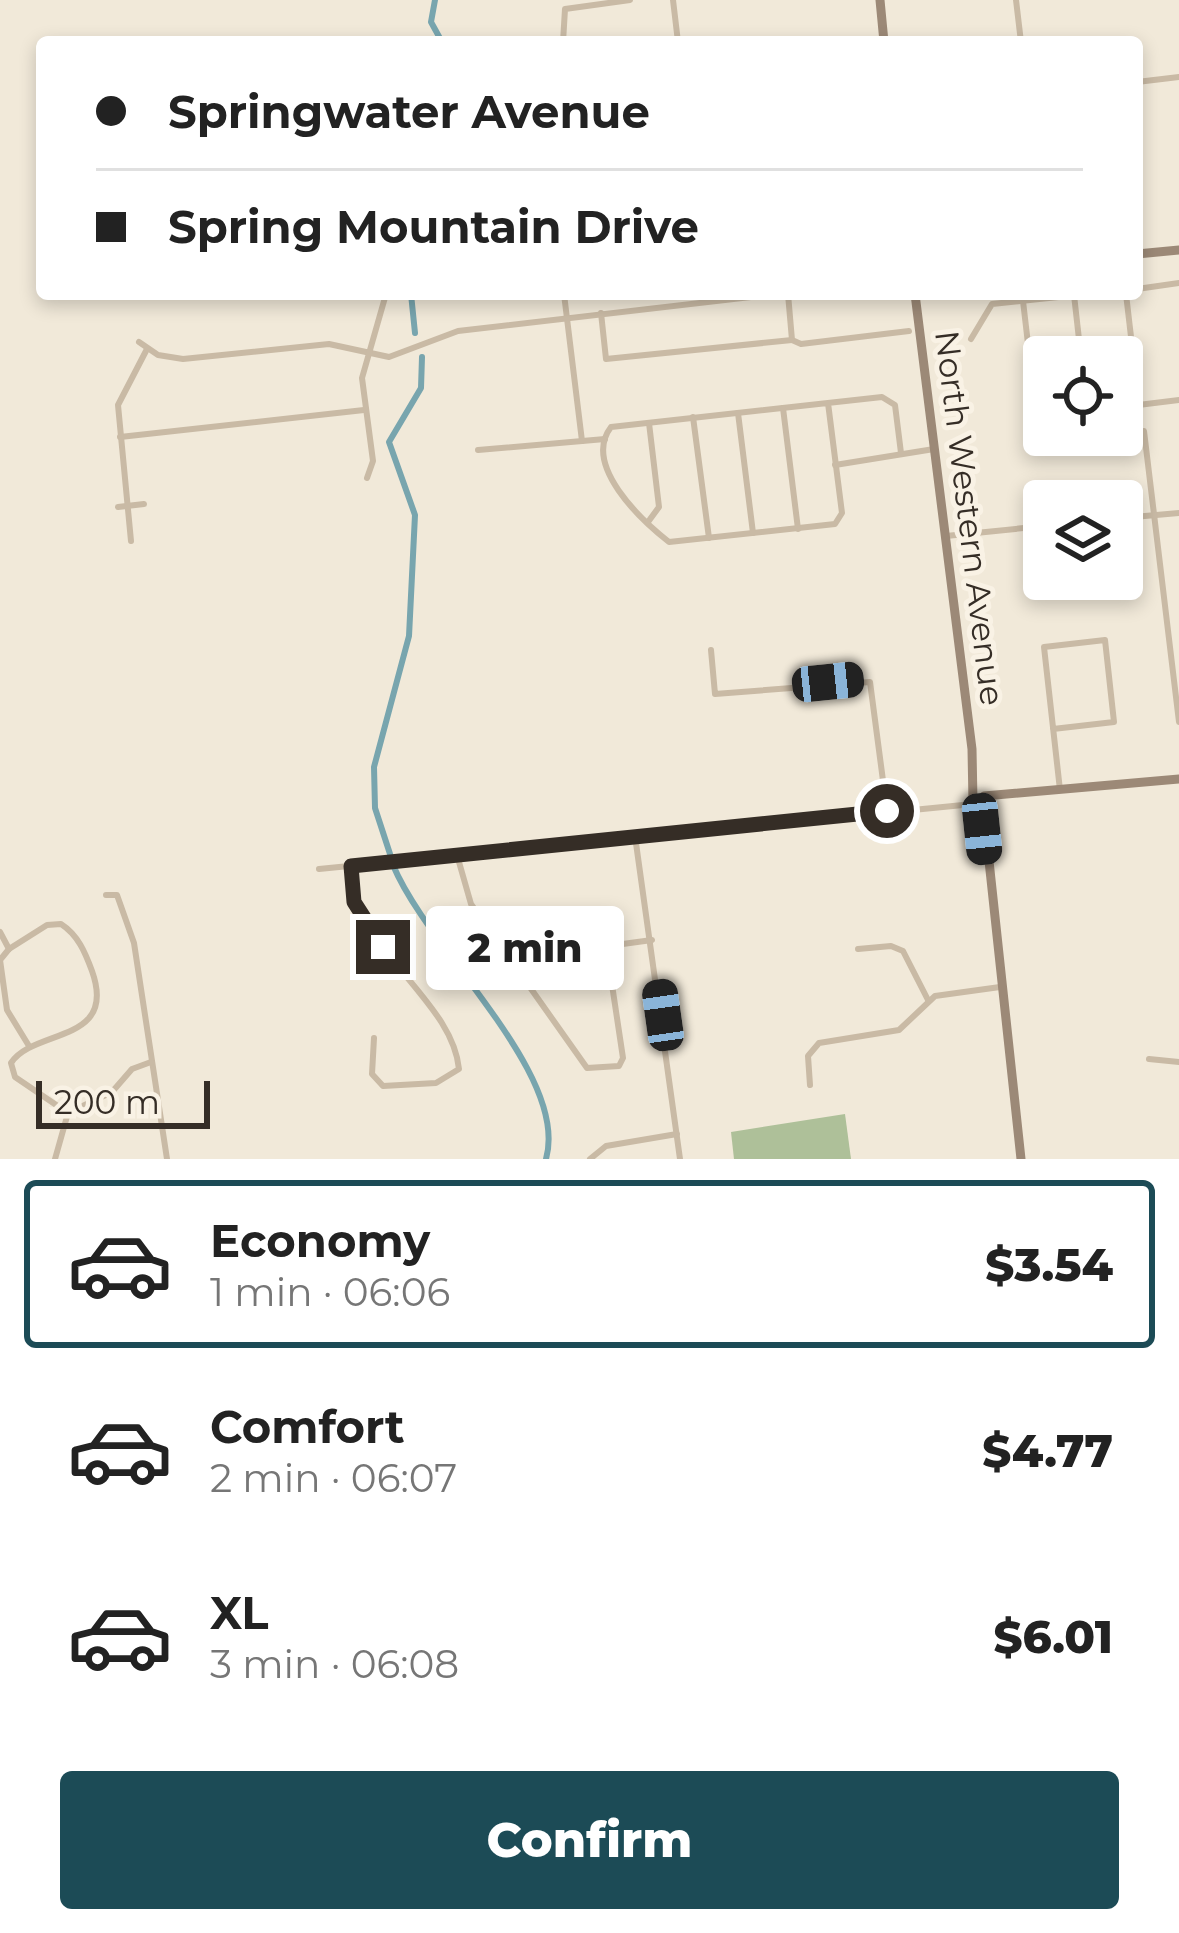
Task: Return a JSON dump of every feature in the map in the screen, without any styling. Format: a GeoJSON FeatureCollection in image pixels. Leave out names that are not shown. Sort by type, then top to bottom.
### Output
{"type":"FeatureCollection","features":[{"type":"Feature","properties":{"kind":"main road"},"geometry":{"type":"LineString","coordinates":[[880,0],[883,36]]}},
{"type":"Feature","properties":{"kind":"main road"},"geometry":{"type":"LineString","coordinates":[[1143,253],[1179,250]]}},
{"type":"Feature","properties":{"kind":"main road","name":"North Western Avenue"},"geometry":{"type":"LineString","coordinates":[[916,300],[1021,1159]]}},
{"type":"Feature","properties":{"kind":"main road"},"geometry":{"type":"LineString","coordinates":[[979,800],[1179,779]]}},
{"type":"Feature","properties":{"kind":"street"},"geometry":{"type":"LineString","coordinates":[[563,36],[565,9],[630,0]]}},
{"type":"Feature","properties":{"kind":"street"},"geometry":{"type":"LineString","coordinates":[[673,0],[677,36]]}},
{"type":"Feature","properties":{"kind":"street"},"geometry":{"type":"LineString","coordinates":[[1016,0],[1021,36]]}},
{"type":"Feature","properties":{"kind":"street"},"geometry":{"type":"LineString","coordinates":[[1143,81],[1179,77]]}},
{"type":"Feature","properties":{"kind":"street"},"geometry":{"type":"LineString","coordinates":[[1143,288],[1179,283]]}},
{"type":"Feature","properties":{"kind":"street"},"geometry":{"type":"LineString","coordinates":[[367,478],[374,461],[362,378],[384,300]]}},
{"type":"Feature","properties":{"kind":"street"},"geometry":{"type":"LineString","coordinates":[[566,300],[582,441]]}},
{"type":"Feature","properties":{"kind":"street"},"geometry":{"type":"LineString","coordinates":[[636,300],[637,309]]}},
{"type":"Feature","properties":{"kind":"street"},"geometry":{"type":"LineString","coordinates":[[139,342],[147,349],[183,359],[328,344],[389,357],[458,331],[693,300]]}},
{"type":"Feature","properties":{"kind":"street"},"geometry":{"type":"LineString","coordinates":[[789,300],[792,340]]}},
{"type":"Feature","properties":{"kind":"street"},"geometry":{"type":"LineString","coordinates":[[971,339],[988,306],[1033,300]]}},
{"type":"Feature","properties":{"kind":"street"},"geometry":{"type":"LineString","coordinates":[[1074,300],[1079,336]]}},
{"type":"Feature","properties":{"kind":"street"},"geometry":{"type":"LineString","coordinates":[[1127,300],[1131,336]]}},
{"type":"Feature","properties":{"kind":"street"},"geometry":{"type":"LineString","coordinates":[[1023,301],[1027,336]]}},
{"type":"Feature","properties":{"kind":"street"},"geometry":{"type":"LineString","coordinates":[[601,313],[606,359],[909,331]]}},
{"type":"Feature","properties":{"kind":"street"},"geometry":{"type":"LineString","coordinates":[[131,541],[123,507],[120,399],[147,349]]}},
{"type":"Feature","properties":{"kind":"street"},"geometry":{"type":"LineString","coordinates":[[828,403],[840,521],[669,542],[610,483],[604,439],[611,427],[828,403],[890,398],[901,453]]}},
{"type":"Feature","properties":{"kind":"street"},"geometry":{"type":"LineString","coordinates":[[1143,404],[1179,400]]}},
{"type":"Feature","properties":{"kind":"street"},"geometry":{"type":"LineString","coordinates":[[783,408],[798,529]]}},
{"type":"Feature","properties":{"kind":"street"},"geometry":{"type":"LineString","coordinates":[[120,437],[364,410]]}},
{"type":"Feature","properties":{"kind":"street"},"geometry":{"type":"LineString","coordinates":[[739,413],[753,533]]}},
{"type":"Feature","properties":{"kind":"street"},"geometry":{"type":"LineString","coordinates":[[693,417],[709,538]]}},
{"type":"Feature","properties":{"kind":"street"},"geometry":{"type":"LineString","coordinates":[[648,522],[659,509],[649,423]]}},
{"type":"Feature","properties":{"kind":"street"},"geometry":{"type":"LineString","coordinates":[[1144,431],[1179,722]]}},
{"type":"Feature","properties":{"kind":"street"},"geometry":{"type":"LineString","coordinates":[[478,450],[604,439]]}},
{"type":"Feature","properties":{"kind":"street"},"geometry":{"type":"LineString","coordinates":[[836,465],[934,449]]}},
{"type":"Feature","properties":{"kind":"street"},"geometry":{"type":"LineString","coordinates":[[123,507],[144,504]]}},
{"type":"Feature","properties":{"kind":"street"},"geometry":{"type":"LineString","coordinates":[[1143,516],[1179,513]]}},
{"type":"Feature","properties":{"kind":"street"},"geometry":{"type":"LineString","coordinates":[[945,536],[1023,528]]}},
{"type":"Feature","properties":{"kind":"street"},"geometry":{"type":"LineString","coordinates":[[1168,638],[1179,637]]}},
{"type":"Feature","properties":{"kind":"street"},"geometry":{"type":"LineString","coordinates":[[1053,729],[1114,722],[1105,640],[1044,647],[1053,729],[1060,792]]}},
{"type":"Feature","properties":{"kind":"street"},"geometry":{"type":"LineString","coordinates":[[711,650],[716,694],[870,682],[887,811]]}},
{"type":"Feature","properties":{"kind":"street"},"geometry":{"type":"LineString","coordinates":[[319,869],[979,800]]}},
{"type":"Feature","properties":{"kind":"street"},"geometry":{"type":"LineString","coordinates":[[635,836],[680,1159]]}},
{"type":"Feature","properties":{"kind":"street"},"geometry":{"type":"LineString","coordinates":[[457,856],[467,897],[587,1068],[614,1070],[623,1058],[602,918],[583,916],[547,931],[510,957]]}},
{"type":"Feature","properties":{"kind":"street"},"geometry":{"type":"LineString","coordinates":[[351,866],[360,916],[451,1041],[459,1070],[436,1083],[383,1087],[372,1074],[374,1038]]}},
{"type":"Feature","properties":{"kind":"street"},"geometry":{"type":"LineString","coordinates":[[106,895],[117,895],[127,918],[166,1159]]}},
{"type":"Feature","properties":{"kind":"street"},"geometry":{"type":"LineString","coordinates":[[11,1063],[29,1046],[54,1042],[79,1026],[95,1006],[96,985],[80,943],[61,924],[47,925],[0,960],[4,998],[29,1046]]}},
{"type":"Feature","properties":{"kind":"street"},"geometry":{"type":"LineString","coordinates":[[0,932],[9,949]]}},
{"type":"Feature","properties":{"kind":"street"},"geometry":{"type":"LineString","coordinates":[[608,946],[653,940]]}},
{"type":"Feature","properties":{"kind":"street"},"geometry":{"type":"LineString","coordinates":[[858,949],[891,946],[904,951],[928,1000]]}},
{"type":"Feature","properties":{"kind":"street"},"geometry":{"type":"LineString","coordinates":[[810,1084],[807,1063],[814,1047],[893,1032],[928,1000],[1000,987]]}},
{"type":"Feature","properties":{"kind":"street"},"geometry":{"type":"LineString","coordinates":[[1149,1059],[1179,1062]]}},
{"type":"Feature","properties":{"kind":"street"},"geometry":{"type":"LineString","coordinates":[[0,1060],[11,1063]]}},
{"type":"Feature","properties":{"kind":"street"},"geometry":{"type":"LineString","coordinates":[[55,1159],[68,1113],[112,1092],[132,1069],[152,1062]]}},
{"type":"Feature","properties":{"kind":"street"},"geometry":{"type":"LineString","coordinates":[[11,1063],[15,1077],[68,1113]]}},
{"type":"Feature","properties":{"kind":"street"},"geometry":{"type":"LineString","coordinates":[[590,1159],[606,1146],[676,1134]]}},
{"type":"Feature","properties":{"kind":"green space"},"geometry":{"type":"Polygon","coordinates":[[[845,1114],[851,1159],[734,1159],[731,1132],[845,1114]]]}},
{"type":"Feature","properties":{"kind":"waterway"},"geometry":{"type":"LineString","coordinates":[[435,0],[431,22],[439,36]]}},
{"type":"Feature","properties":{"kind":"waterway"},"geometry":{"type":"LineString","coordinates":[[412,300],[415,333]]}},
{"type":"Feature","properties":{"kind":"waterway"},"geometry":{"type":"LineString","coordinates":[[391,857],[375,808],[374,767],[409,636],[415,515],[389,442],[421,388],[422,357]]}},
{"type":"Feature","properties":{"kind":"waterway"},"geometry":{"type":"LineString","coordinates":[[393,865],[435,935],[492,1012],[537,1089],[548,1125],[546,1159]]}},
{"type":"Feature","properties":{"kind":"route"},"geometry":{"type":"LineString","coordinates":[[383,947],[354,902],[351,866],[887,811]]}}]}
